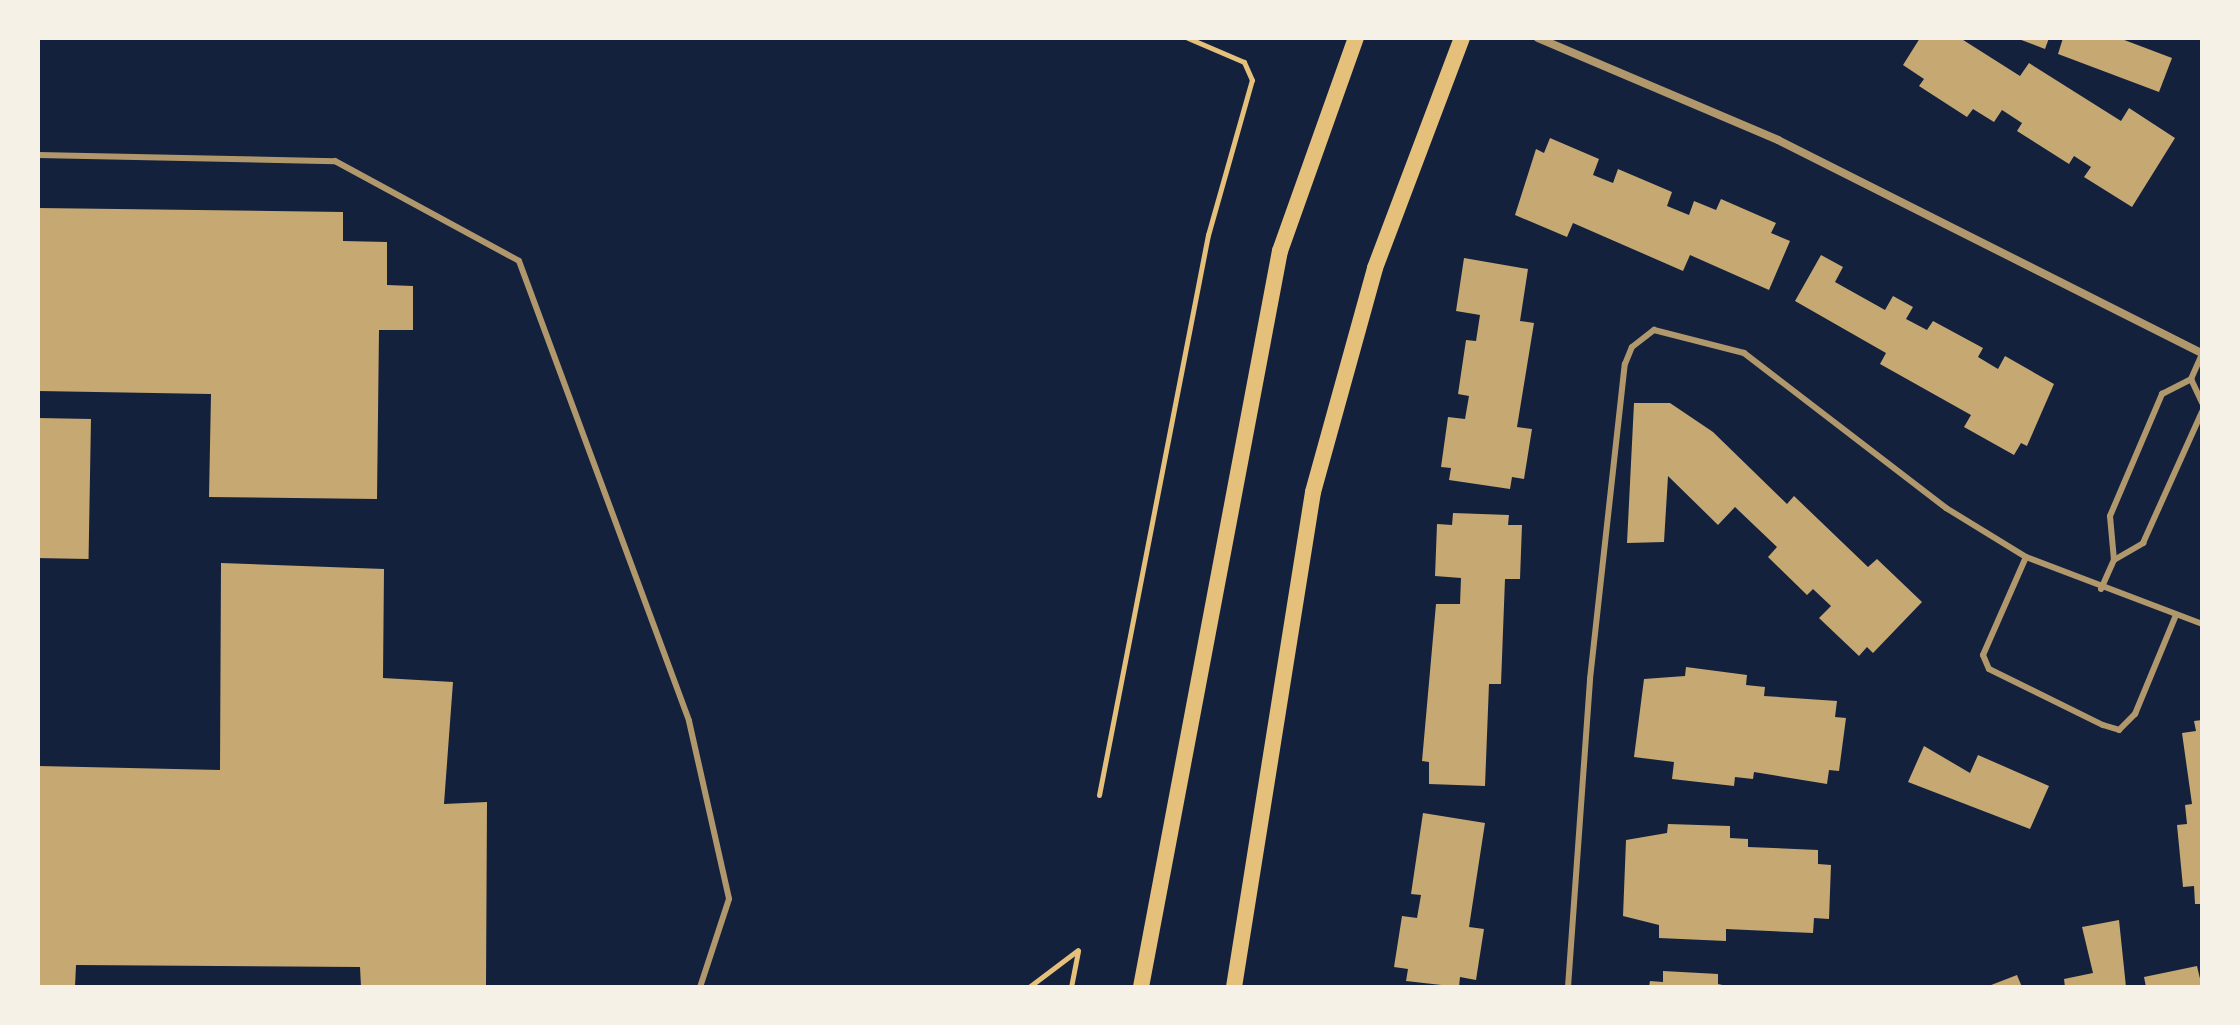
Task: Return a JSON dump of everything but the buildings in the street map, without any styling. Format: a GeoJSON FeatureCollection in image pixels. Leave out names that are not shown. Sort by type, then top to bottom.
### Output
{"type":"FeatureCollection","features":[{"type":"Feature","properties":{"kind":"main road"},"geometry":{"type":"LineString","coordinates":[[1141,987],[1280,251],[1356,38]]}},
{"type":"Feature","properties":{"kind":"main road"},"geometry":{"type":"LineString","coordinates":[[1234,987],[1313,492],[1375,268],[1462,38]]}},
{"type":"Feature","properties":{"kind":"street"},"geometry":{"type":"LineString","coordinates":[[1538,38],[1778,140],[2202,354]]}},
{"type":"Feature","properties":{"kind":"lane"},"geometry":{"type":"LineString","coordinates":[[38,155],[335,161],[519,261],[689,721],[729,899],[700,987]]}},
{"type":"Feature","properties":{"kind":"lane"},"geometry":{"type":"LineString","coordinates":[[1568,987],[1590,679],[1632,347],[1654,330],[1744,353],[1946,508],[2026,557],[2101,589],[2202,624]]}},
{"type":"Feature","properties":{"kind":"lane"},"geometry":{"type":"LineString","coordinates":[[2101,589],[2114,560],[2110,516],[2162,394],[2191,379],[2202,354]]}},
{"type":"Feature","properties":{"kind":"lane"},"geometry":{"type":"LineString","coordinates":[[2191,379],[2202,403]]}},
{"type":"Feature","properties":{"kind":"lane"},"geometry":{"type":"LineString","coordinates":[[2114,560],[2143,543],[2202,412]]}},
{"type":"Feature","properties":{"kind":"lane"},"geometry":{"type":"LineString","coordinates":[[2026,557],[1983,655],[1989,669],[2103,725],[2119,730],[2135,714],[2176,615]]}},
{"type":"Feature","properties":{"kind":"path"},"geometry":{"type":"LineString","coordinates":[[1099,795],[1208,235],[1252,80],[1244,62],[1188,38]]}},
{"type":"Feature","properties":{"kind":"path"},"geometry":{"type":"LineString","coordinates":[[1029,987],[1078,950],[1071,987]]}}]}
